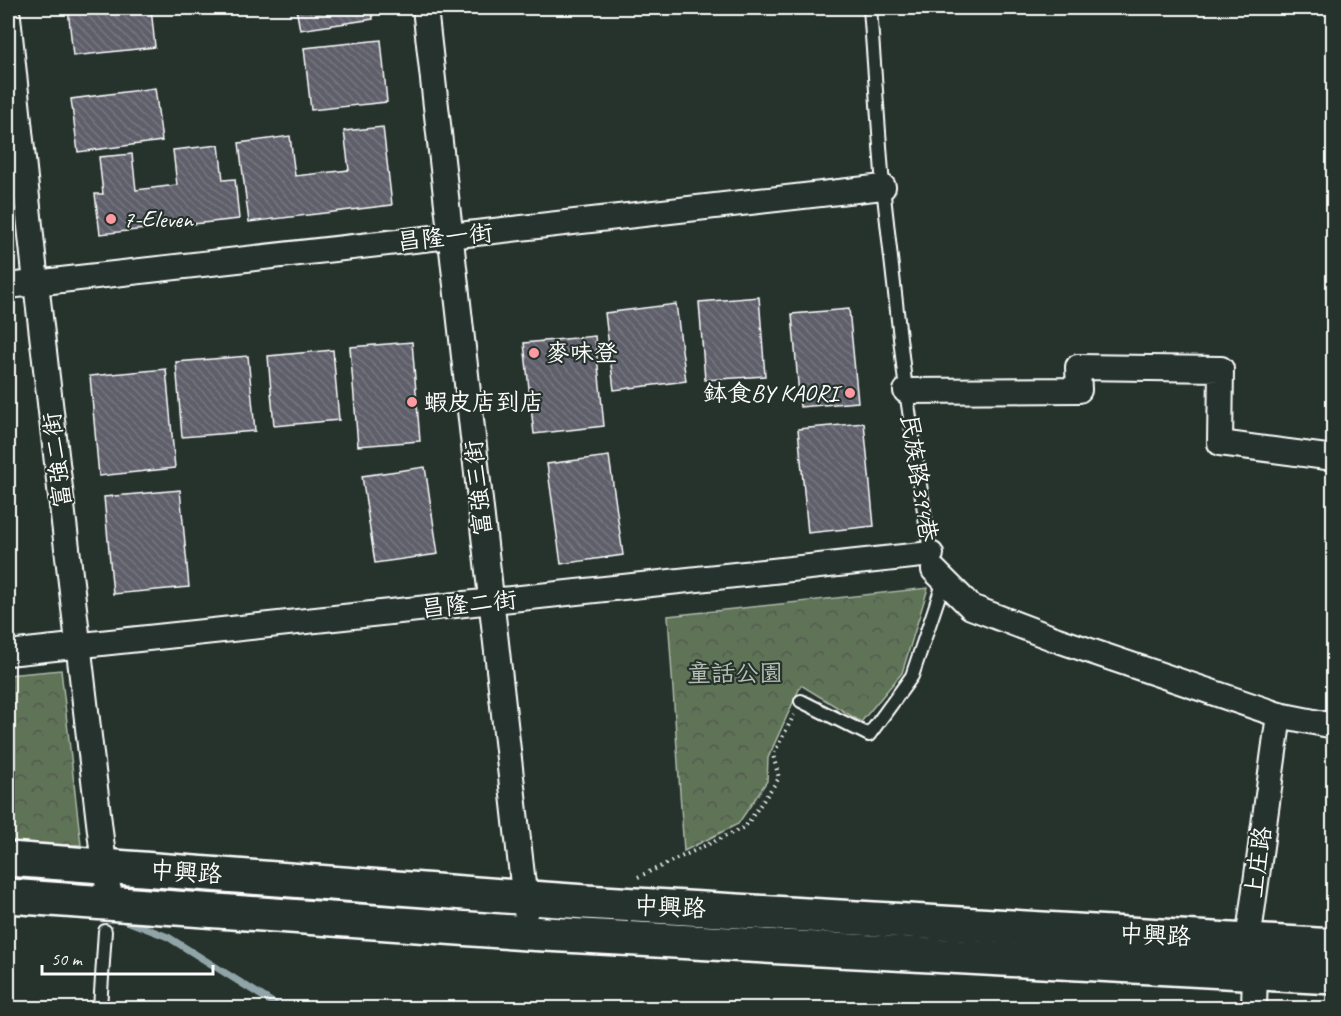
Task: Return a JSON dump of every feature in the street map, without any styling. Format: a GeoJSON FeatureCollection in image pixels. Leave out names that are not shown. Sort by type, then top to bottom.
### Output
{"type":"FeatureCollection","features":[{"type":"Feature","properties":{"kind":"street","name":"富強三街"},"geometry":{"type":"LineString","coordinates":[[424,8],[525,897],[527,933]]}},
{"type":"Feature","properties":{"kind":"street","name":"富強二街"},"geometry":{"type":"LineString","coordinates":[[8,17],[108,917]]}},
{"type":"Feature","properties":{"kind":"street","name":"昌隆一街"},"geometry":{"type":"LineString","coordinates":[[8,286],[883,187]]}},
{"type":"Feature","properties":{"kind":"street"},"geometry":{"type":"LineString","coordinates":[[906,392],[1079,390],[1078,367],[1221,369],[1220,443],[1334,458]]}},
{"type":"Feature","properties":{"kind":"street"},"geometry":{"type":"LineString","coordinates":[[936,569],[971,607],[1055,639],[1279,715],[1334,726]]}},
{"type":"Feature","properties":{"kind":"street","name":"昌隆二街"},"geometry":{"type":"LineString","coordinates":[[8,653],[490,601],[936,569]]}},
{"type":"Feature","properties":{"kind":"street","name":"上庄路"},"geometry":{"type":"LineString","coordinates":[[1254,1008],[1255,973],[1248,941],[1279,715]]}},
{"type":"Feature","properties":{"kind":"street","name":"中興路"},"geometry":{"type":"LineString","coordinates":[[8,859],[525,897],[1334,946]]}},
{"type":"Feature","properties":{"kind":"street","name":"中興路"},"geometry":{"type":"LineString","coordinates":[[8,896],[108,917],[527,933],[1334,977]]}},
{"type":"Feature","properties":{"kind":"lane","name":"民族路394巷"},"geometry":{"type":"LineString","coordinates":[[870,8],[883,187],[906,392],[936,569]]}},
{"type":"Feature","properties":{"kind":"lane"},"geometry":{"type":"LineString","coordinates":[[801,701],[869,735],[912,675],[936,569]]}},
{"type":"Feature","properties":{"kind":"lane"},"geometry":{"type":"LineString","coordinates":[[100,1008],[108,917]]}},
{"type":"Feature","properties":{"kind":"path"},"geometry":{"type":"LineString","coordinates":[[628,882],[745,827],[779,778],[773,755],[801,701]]}},
{"type":"Feature","properties":{"kind":"green space","name":"童話公園"},"geometry":{"type":"Polygon","coordinates":[[[928,588],[902,673],[861,722],[801,685],[768,758],[767,781],[738,824],[684,851],[668,616],[928,588]]]}},
{"type":"Feature","properties":{"kind":"green space"},"geometry":{"type":"Polygon","coordinates":[[[61,670],[81,845],[8,844],[8,675],[61,670]]]}},
{"type":"Feature","properties":{"kind":"building"},"geometry":{"type":"Polygon","coordinates":[[[68,8],[151,8],[155,47],[73,56],[68,8]]]}},
{"type":"Feature","properties":{"kind":"building"},"geometry":{"type":"Polygon","coordinates":[[[296,8],[371,8],[373,19],[300,30],[296,8]]]}},
{"type":"Feature","properties":{"kind":"building"},"geometry":{"type":"Polygon","coordinates":[[[381,40],[387,102],[311,110],[304,48],[381,40]]]}},
{"type":"Feature","properties":{"kind":"building"},"geometry":{"type":"Polygon","coordinates":[[[155,88],[162,141],[78,152],[71,99],[155,88]]]}},
{"type":"Feature","properties":{"kind":"building"},"geometry":{"type":"Polygon","coordinates":[[[383,127],[392,205],[249,222],[239,143],[290,136],[295,176],[349,170],[344,131],[383,127]]]}},
{"type":"Feature","properties":{"kind":"building"},"geometry":{"type":"Polygon","coordinates":[[[219,145],[223,180],[235,179],[239,219],[100,234],[95,194],[103,194],[99,157],[132,154],[136,190],[177,185],[173,150],[219,145]]]}},
{"type":"Feature","properties":{"kind":"building"},"geometry":{"type":"Polygon","coordinates":[[[759,297],[765,376],[705,380],[699,302],[759,297]]]}},
{"type":"Feature","properties":{"kind":"building"},"geometry":{"type":"Polygon","coordinates":[[[676,304],[686,381],[614,390],[605,313],[676,304]]]}},
{"type":"Feature","properties":{"kind":"building"},"geometry":{"type":"Polygon","coordinates":[[[849,309],[858,402],[800,407],[792,314],[849,309]]]}},
{"type":"Feature","properties":{"kind":"building"},"geometry":{"type":"Polygon","coordinates":[[[595,336],[604,426],[534,434],[524,343],[595,336]]]}},
{"type":"Feature","properties":{"kind":"building"},"geometry":{"type":"Polygon","coordinates":[[[412,342],[420,441],[358,446],[350,347],[412,342]]]}},
{"type":"Feature","properties":{"kind":"building"},"geometry":{"type":"Polygon","coordinates":[[[333,350],[339,420],[274,426],[268,356],[333,350]]]}},
{"type":"Feature","properties":{"kind":"building"},"geometry":{"type":"Polygon","coordinates":[[[248,356],[255,431],[182,437],[176,362],[248,356]]]}},
{"type":"Feature","properties":{"kind":"building"},"geometry":{"type":"Polygon","coordinates":[[[166,369],[175,468],[99,476],[90,376],[166,369]]]}},
{"type":"Feature","properties":{"kind":"building"},"geometry":{"type":"Polygon","coordinates":[[[864,423],[874,526],[808,533],[798,429],[864,423]]]}},
{"type":"Feature","properties":{"kind":"building"},"geometry":{"type":"Polygon","coordinates":[[[609,456],[623,555],[561,564],[547,464],[609,456]]]}},
{"type":"Feature","properties":{"kind":"building"},"geometry":{"type":"Polygon","coordinates":[[[425,467],[438,554],[375,563],[362,476],[425,467]]]}},
{"type":"Feature","properties":{"kind":"building"},"geometry":{"type":"Polygon","coordinates":[[[180,490],[189,587],[113,594],[104,497],[180,490]]]}},
{"type":"Feature","properties":{"kind":"waterway"},"geometry":{"type":"LineString","coordinates":[[119,918],[168,937],[281,1008]]}},
{"type":"Feature","properties":{"kind":"place","name":"7-Eleven"},"geometry":{"type":"Point","coordinates":[111,219]}},
{"type":"Feature","properties":{"kind":"place","name":"麥味登"},"geometry":{"type":"Point","coordinates":[534,353]}},
{"type":"Feature","properties":{"kind":"place","name":"鉢食BY KAORI"},"geometry":{"type":"Point","coordinates":[850,393]}},
{"type":"Feature","properties":{"kind":"place","name":"蝦皮店到店"},"geometry":{"type":"Point","coordinates":[412,402]}}]}
